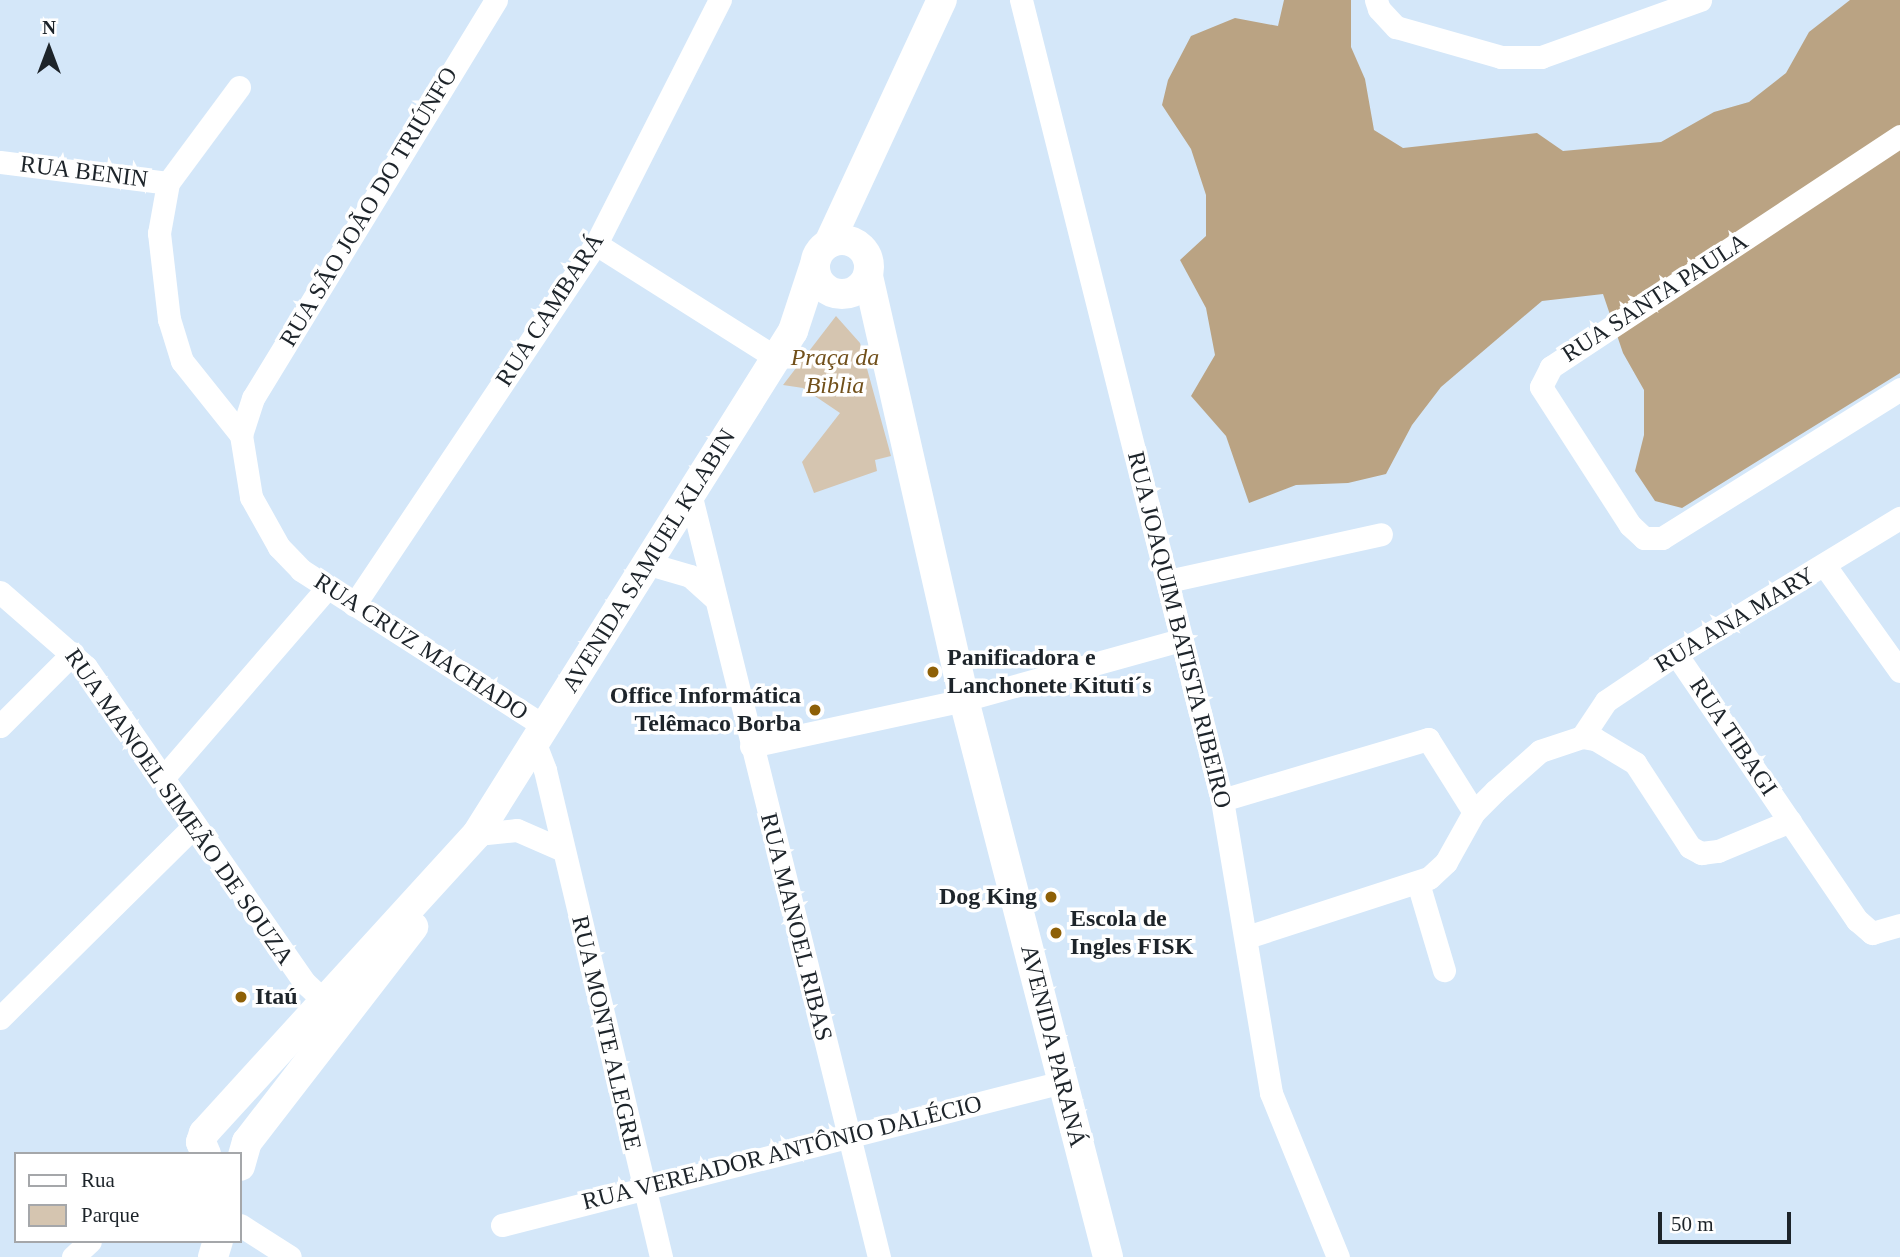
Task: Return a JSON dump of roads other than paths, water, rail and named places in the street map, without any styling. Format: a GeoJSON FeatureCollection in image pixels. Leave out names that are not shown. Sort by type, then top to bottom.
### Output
{"type":"FeatureCollection","features":[{"type":"Feature","properties":{"kind":"main road","name":"AVENIDA SAMUEL KLABIN"},"geometry":{"type":"LineString","coordinates":[[243,1154],[332,1009],[460,869],[472,840],[649,564],[793,331],[821,255],[942,0]]}},
{"type":"Feature","properties":{"kind":"main road","name":"AVENIDA SAMUEL KLABIN"},"geometry":{"type":"LineString","coordinates":[[854,279],[862,170]]}},
{"type":"Feature","properties":{"kind":"main road"},"geometry":{"type":"LineString","coordinates":[[793,331],[854,279],[847,241],[821,255]]}},
{"type":"Feature","properties":{"kind":"main road","name":"AVENIDA PARANÁ"},"geometry":{"type":"LineString","coordinates":[[821,255],[820,285],[854,279],[882,344],[964,700],[1108,1257]]}},
{"type":"Feature","properties":{"kind":"main road"},"geometry":{"type":"LineString","coordinates":[[204,1151],[332,1009]]}},
{"type":"Feature","properties":{"kind":"street","name":"RUA SÃO JOÃO DO TRIÚNFO"},"geometry":{"type":"LineString","coordinates":[[243,425],[496,0]]}},
{"type":"Feature","properties":{"kind":"street","name":"RUA JOAQUIM BATISTA RIBEIRO"},"geometry":{"type":"LineString","coordinates":[[1021,0],[1222,800],[1271,1093],[1338,1257]]}},
{"type":"Feature","properties":{"kind":"street"},"geometry":{"type":"LineString","coordinates":[[1376,0],[1378,9],[1396,27],[1501,57],[1541,57],[1699,0]]}},
{"type":"Feature","properties":{"kind":"street","name":"RUA CAMBARÁ"},"geometry":{"type":"LineString","coordinates":[[354,605],[596,244],[713,2]]}},
{"type":"Feature","properties":{"kind":"street"},"geometry":{"type":"LineString","coordinates":[[239,87],[169,183],[159,233],[169,319],[182,361],[243,425]]}},
{"type":"Feature","properties":{"kind":"street","name":"RUA SANTA PAULA"},"geometry":{"type":"LineString","coordinates":[[1900,136],[1551,367],[1541,387],[1630,525],[1644,538],[1662,538],[1900,389]]}},
{"type":"Feature","properties":{"kind":"street","name":"RUA BENIN"},"geometry":{"type":"LineString","coordinates":[[0,162],[169,183]]}},
{"type":"Feature","properties":{"kind":"street"},"geometry":{"type":"LineString","coordinates":[[596,244],[776,358]]}},
{"type":"Feature","properties":{"kind":"street","name":"RUA CRUZ MACHADO"},"geometry":{"type":"LineString","coordinates":[[243,425],[251,497],[279,547],[326,589],[354,605],[539,734]]}},
{"type":"Feature","properties":{"kind":"street","name":"RUA MANOEL RIBAS"},"geometry":{"type":"LineString","coordinates":[[691,497],[713,597],[879,1257]]}},
{"type":"Feature","properties":{"kind":"street","name":"RUA ANA MARY"},"geometry":{"type":"LineString","coordinates":[[1589,738],[1606,701],[1676,654],[1825,566],[1900,518]]}},
{"type":"Feature","properties":{"kind":"street"},"geometry":{"type":"LineString","coordinates":[[1168,581],[1381,534]]}},
{"type":"Feature","properties":{"kind":"street"},"geometry":{"type":"LineString","coordinates":[[649,564],[690,576],[713,597]]}},
{"type":"Feature","properties":{"kind":"street"},"geometry":{"type":"LineString","coordinates":[[1825,566],[1900,671]]}},
{"type":"Feature","properties":{"kind":"street"},"geometry":{"type":"LineString","coordinates":[[163,778],[326,589]]}},
{"type":"Feature","properties":{"kind":"street","name":"RUA MANOEL SIMEÃO DE SOUZA"},"geometry":{"type":"LineString","coordinates":[[0,592],[73,653],[163,778],[194,826],[332,1009]]}},
{"type":"Feature","properties":{"kind":"street"},"geometry":{"type":"LineString","coordinates":[[751,746],[964,700],[1181,640]]}},
{"type":"Feature","properties":{"kind":"street"},"geometry":{"type":"LineString","coordinates":[[0,726],[73,653]]}},
{"type":"Feature","properties":{"kind":"street","name":"RUA TIBAGI"},"geometry":{"type":"LineString","coordinates":[[1676,654],[1857,920],[1872,933],[1900,925]]}},
{"type":"Feature","properties":{"kind":"street","name":"RUA MONTE ALEGRE"},"geometry":{"type":"LineString","coordinates":[[539,734],[563,850],[661,1257]]}},
{"type":"Feature","properties":{"kind":"street"},"geometry":{"type":"LineString","coordinates":[[1247,937],[1418,883],[1446,862],[1474,812],[1540,751],[1589,738]]}},
{"type":"Feature","properties":{"kind":"street","name":"RUA TIBAGI"},"geometry":{"type":"LineString","coordinates":[[1589,738],[1634,763],[1690,847],[1701,853],[1718,851],[1790,821]]}},
{"type":"Feature","properties":{"kind":"street"},"geometry":{"type":"LineString","coordinates":[[1222,800],[1428,739],[1474,812]]}},
{"type":"Feature","properties":{"kind":"street"},"geometry":{"type":"LineString","coordinates":[[0,1018],[194,826]]}},
{"type":"Feature","properties":{"kind":"street"},"geometry":{"type":"LineString","coordinates":[[472,840],[517,830],[563,850]]}},
{"type":"Feature","properties":{"kind":"street"},"geometry":{"type":"LineString","coordinates":[[1418,883],[1444,970]]}},
{"type":"Feature","properties":{"kind":"street","name":"RUA VEREADOR ANTÔNIO DALÉCIO"},"geometry":{"type":"LineString","coordinates":[[502,1225],[1062,1082]]}},
{"type":"Feature","properties":{"kind":"street"},"geometry":{"type":"LineString","coordinates":[[242,1226],[290,1257]]}},
{"type":"Feature","properties":{"kind":"street"},"geometry":{"type":"LineString","coordinates":[[73,1257],[88,1243]]}},
{"type":"Feature","properties":{"kind":"place","name":"Panificadora e Lanchonete Kituti´s"},"geometry":{"type":"Point","coordinates":[933,672]}},
{"type":"Feature","properties":{"kind":"place","name":"Office Informática Telêmaco Borba"},"geometry":{"type":"Point","coordinates":[815,710]}},
{"type":"Feature","properties":{"kind":"place","name":"Dog King"},"geometry":{"type":"Point","coordinates":[1051,897]}},
{"type":"Feature","properties":{"kind":"place","name":"Escola de Ingles FISK"},"geometry":{"type":"Point","coordinates":[1056,933]}},
{"type":"Feature","properties":{"kind":"place","name":"Itaú"},"geometry":{"type":"Point","coordinates":[241,997]}},
{"type":"Feature","properties":{"kind":"park label","name":"Praça da Biblia"},"geometry":{"type":"Point","coordinates":[835,372]}}]}
